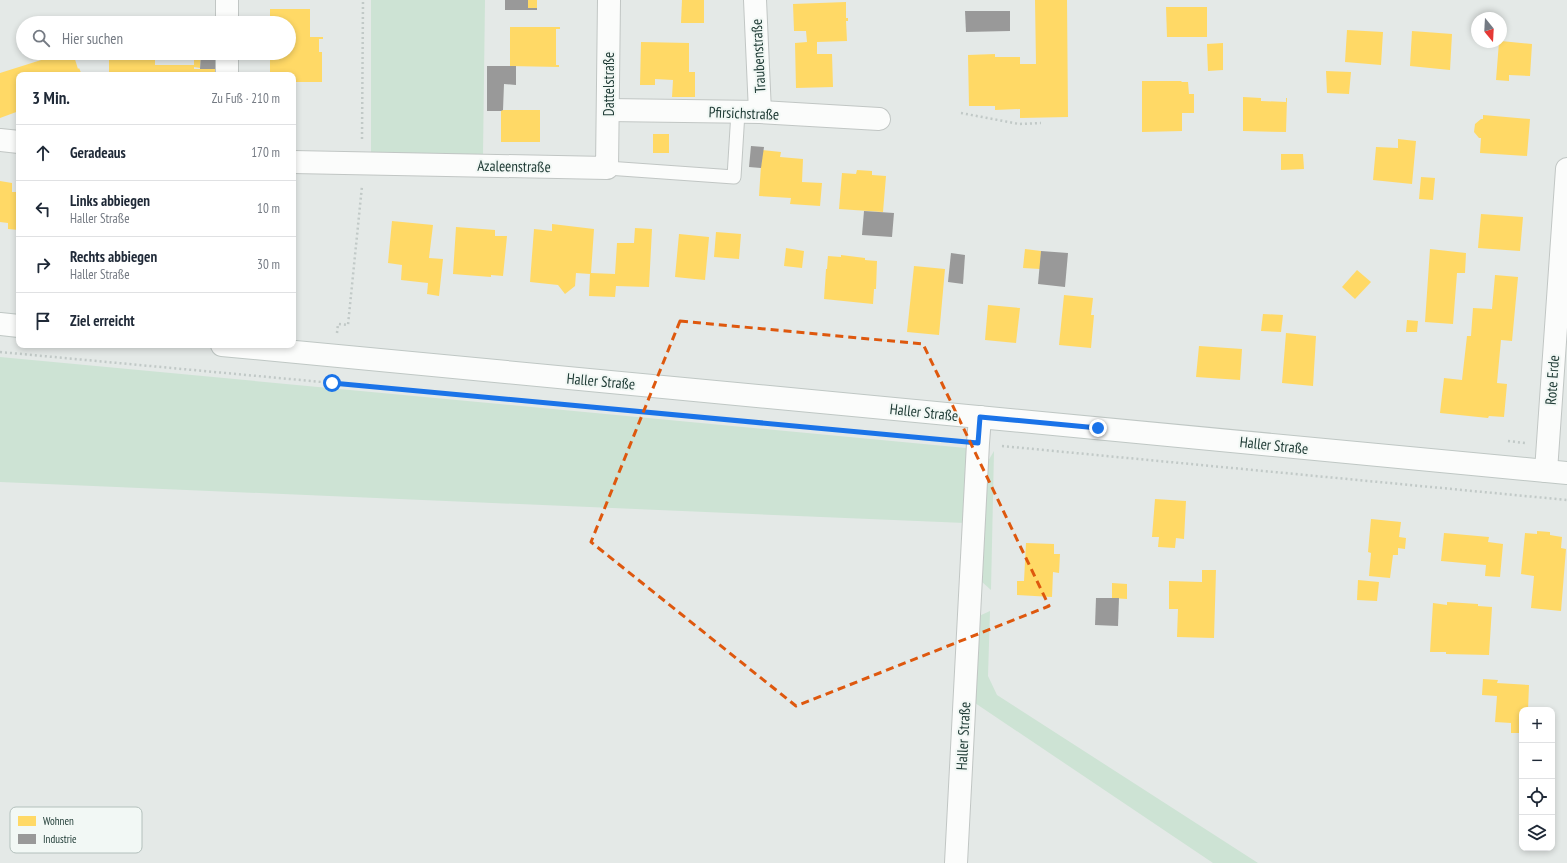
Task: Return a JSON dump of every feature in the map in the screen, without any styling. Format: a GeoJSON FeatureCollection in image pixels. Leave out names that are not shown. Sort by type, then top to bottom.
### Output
{"type":"FeatureCollection","features":[{"type":"Feature","properties":{"kind":"street"},"geometry":{"type":"LineString","coordinates":[[227,0],[227,16]]}},
{"type":"Feature","properties":{"kind":"street","name":"Dattelstraße"},"geometry":{"type":"LineString","coordinates":[[607,168],[608,0]]}},
{"type":"Feature","properties":{"kind":"street","name":"Traubenstraße"},"geometry":{"type":"LineString","coordinates":[[755,0],[760,112]]}},
{"type":"Feature","properties":{"kind":"street"},"geometry":{"type":"LineString","coordinates":[[227,60],[227,72]]}},
{"type":"Feature","properties":{"kind":"street","name":"Pfirsichstraße"},"geometry":{"type":"LineString","coordinates":[[608,110],[760,112],[879,119]]}},
{"type":"Feature","properties":{"kind":"street"},"geometry":{"type":"LineString","coordinates":[[0,140],[16,142]]}},
{"type":"Feature","properties":{"kind":"street","name":"Azaleenstraße"},"geometry":{"type":"LineString","coordinates":[[296,162],[607,168]]}},
{"type":"Feature","properties":{"kind":"street","name":"Rote Erde"},"geometry":{"type":"LineString","coordinates":[[1546,471],[1567,169]]}},
{"type":"Feature","properties":{"kind":"street"},"geometry":{"type":"LineString","coordinates":[[0,324],[16,326]]}},
{"type":"Feature","properties":{"kind":"street","name":"Haller Straße"},"geometry":{"type":"LineString","coordinates":[[254,348],[1567,473]]}},
{"type":"Feature","properties":{"kind":"street","name":"Haller Straße"},"geometry":{"type":"LineString","coordinates":[[956,863],[980,417]]}},
{"type":"Feature","properties":{"kind":"lane","name":"Azaleenstraße"},"geometry":{"type":"LineString","coordinates":[[607,168],[734,177],[738,112]]}},
{"type":"Feature","properties":{"kind":"path"},"geometry":{"type":"LineString","coordinates":[[961,113],[1019,124],[1041,124]]}},
{"type":"Feature","properties":{"kind":"path"},"geometry":{"type":"LineString","coordinates":[[0,352],[978,443],[1567,500]]}},
{"type":"Feature","properties":{"kind":"highlighted area"},"geometry":{"type":"Polygon","coordinates":[[[680,321],[923,344],[1049,606],[796,706],[591,542],[680,321]]]}},
{"type":"Feature","properties":{"kind":"green space"},"geometry":{"type":"Polygon","coordinates":[[[371,0],[485,0],[483,155],[371,153],[371,0]]]}},
{"type":"Feature","properties":{"kind":"green space"},"geometry":{"type":"Polygon","coordinates":[[[0,357],[966,448],[968,462],[965,523],[0,482],[0,357]]]}},
{"type":"Feature","properties":{"kind":"green space"},"geometry":{"type":"Polygon","coordinates":[[[994,451],[991,590],[981,581],[987,463],[994,451]]]}},
{"type":"Feature","properties":{"kind":"green space"},"geometry":{"type":"Polygon","coordinates":[[[990,611],[988,676],[997,695],[1258,863],[1213,863],[975,703],[979,616],[990,611]]]}},
{"type":"Feature","properties":{"kind":"building: Wohnen"},"geometry":{"type":"Polygon","coordinates":[[[528,0],[537,0],[537,8],[528,8],[528,0]]]}},
{"type":"Feature","properties":{"kind":"building: Wohnen"},"geometry":{"type":"Polygon","coordinates":[[[682,0],[704,0],[704,23],[681,23],[682,0]]]}},
{"type":"Feature","properties":{"kind":"building: Wohnen"},"geometry":{"type":"Polygon","coordinates":[[[1035,0],[1067,0],[1068,117],[1020,118],[1020,109],[995,110],[995,106],[969,106],[968,55],[995,54],[995,57],[1020,57],[1020,64],[1036,64],[1035,0]]]}},
{"type":"Feature","properties":{"kind":"building: Wohnen"},"geometry":{"type":"Polygon","coordinates":[[[846,2],[846,18],[848,18],[848,21],[846,21],[847,41],[817,42],[817,54],[832,54],[833,87],[796,88],[795,43],[807,42],[806,31],[794,31],[793,4],[846,2]]]}},
{"type":"Feature","properties":{"kind":"building: Wohnen"},"geometry":{"type":"Polygon","coordinates":[[[1166,7],[1207,7],[1207,37],[1167,37],[1166,7]]]}},
{"type":"Feature","properties":{"kind":"building: Wohnen"},"geometry":{"type":"Polygon","coordinates":[[[270,9],[310,9],[310,37],[323,37],[323,39],[319,39],[319,52],[322,52],[322,82],[296,82],[296,72],[270,72],[270,60],[296,60],[296,16],[270,16],[270,9]]]}},
{"type":"Feature","properties":{"kind":"building: Wohnen"},"geometry":{"type":"Polygon","coordinates":[[[510,27],[560,27],[560,29],[556,29],[556,65],[559,65],[559,67],[510,66],[510,27]]]}},
{"type":"Feature","properties":{"kind":"building: Wohnen"},"geometry":{"type":"Polygon","coordinates":[[[1347,30],[1383,32],[1381,65],[1345,62],[1347,30]]]}},
{"type":"Feature","properties":{"kind":"building: Wohnen"},"geometry":{"type":"Polygon","coordinates":[[[1412,31],[1452,34],[1450,70],[1410,66],[1412,31]]]}},
{"type":"Feature","properties":{"kind":"building: Wohnen"},"geometry":{"type":"Polygon","coordinates":[[[641,42],[689,43],[689,72],[695,72],[695,97],[672,97],[673,80],[655,79],[655,85],[640,85],[641,42]]]}},
{"type":"Feature","properties":{"kind":"building: Wohnen"},"geometry":{"type":"Polygon","coordinates":[[[1507,42],[1532,44],[1530,76],[1509,75],[1509,81],[1496,80],[1499,48],[1507,48],[1507,42]]]}},
{"type":"Feature","properties":{"kind":"building: Wohnen"},"geometry":{"type":"Polygon","coordinates":[[[1223,43],[1223,70],[1208,71],[1207,44],[1223,43]]]}},
{"type":"Feature","properties":{"kind":"building: Wohnen"},"geometry":{"type":"Polygon","coordinates":[[[41,60],[75,60],[78,69],[79,68],[81,72],[16,72],[16,112],[0,118],[0,73],[41,60]]]}},
{"type":"Feature","properties":{"kind":"building: Wohnen"},"geometry":{"type":"Polygon","coordinates":[[[109,60],[155,60],[155,65],[194,65],[194,60],[201,60],[200,68],[194,67],[194,69],[215,69],[215,72],[109,72],[109,60]]]}},
{"type":"Feature","properties":{"kind":"building: Wohnen"},"geometry":{"type":"Polygon","coordinates":[[[1326,71],[1351,72],[1349,94],[1327,93],[1326,71]]]}},
{"type":"Feature","properties":{"kind":"building: Wohnen"},"geometry":{"type":"Polygon","coordinates":[[[1142,81],[1188,82],[1189,94],[1194,94],[1194,113],[1182,113],[1182,131],[1142,132],[1142,81]]]}},
{"type":"Feature","properties":{"kind":"building: Wohnen"},"geometry":{"type":"Polygon","coordinates":[[[1243,97],[1261,98],[1261,101],[1286,102],[1287,98],[1286,132],[1243,131],[1243,97]]]}},
{"type":"Feature","properties":{"kind":"building: Wohnen"},"geometry":{"type":"Polygon","coordinates":[[[501,110],[540,110],[540,142],[501,142],[501,110]]]}},
{"type":"Feature","properties":{"kind":"building: Wohnen"},"geometry":{"type":"Polygon","coordinates":[[[1483,115],[1530,119],[1527,156],[1480,153],[1481,138],[1479,138],[1474,132],[1475,124],[1483,119],[1483,115]]]}},
{"type":"Feature","properties":{"kind":"building: Wohnen"},"geometry":{"type":"Polygon","coordinates":[[[653,134],[669,134],[669,153],[653,153],[653,134]]]}},
{"type":"Feature","properties":{"kind":"building: Wohnen"},"geometry":{"type":"Polygon","coordinates":[[[1398,139],[1416,141],[1412,184],[1373,180],[1376,147],[1398,148],[1398,139]]]}},
{"type":"Feature","properties":{"kind":"building: Wohnen"},"geometry":{"type":"Polygon","coordinates":[[[762,150],[781,152],[780,157],[803,159],[802,182],[822,183],[820,206],[790,204],[791,198],[759,196],[762,150]]]}},
{"type":"Feature","properties":{"kind":"building: Wohnen"},"geometry":{"type":"Polygon","coordinates":[[[1281,154],[1303,154],[1304,169],[1281,170],[1281,154]]]}},
{"type":"Feature","properties":{"kind":"building: Wohnen"},"geometry":{"type":"Polygon","coordinates":[[[857,170],[872,171],[872,175],[886,176],[883,212],[839,209],[842,173],[856,174],[857,170]]]}},
{"type":"Feature","properties":{"kind":"building: Wohnen"},"geometry":{"type":"Polygon","coordinates":[[[1421,177],[1435,178],[1433,200],[1419,199],[1421,177]]]}},
{"type":"Feature","properties":{"kind":"building: Wohnen"},"geometry":{"type":"Polygon","coordinates":[[[0,181],[12,183],[12,192],[16,192],[16,230],[8,229],[8,223],[0,222],[0,181]]]}},
{"type":"Feature","properties":{"kind":"building: Wohnen"},"geometry":{"type":"Polygon","coordinates":[[[1481,214],[1523,217],[1520,251],[1478,248],[1481,214]]]}},
{"type":"Feature","properties":{"kind":"building: Wohnen"},"geometry":{"type":"Polygon","coordinates":[[[392,221],[433,225],[429,258],[443,259],[439,296],[427,294],[428,283],[401,280],[402,265],[388,263],[392,221]]]}},
{"type":"Feature","properties":{"kind":"building: Wohnen"},"geometry":{"type":"Polygon","coordinates":[[[552,224],[594,229],[591,273],[615,274],[617,243],[634,243],[635,228],[652,229],[649,287],[616,286],[615,297],[589,296],[590,274],[576,273],[575,286],[565,294],[558,285],[530,282],[534,229],[552,231],[552,224]]]}},
{"type":"Feature","properties":{"kind":"building: Wohnen"},"geometry":{"type":"Polygon","coordinates":[[[456,227],[495,230],[495,236],[507,236],[503,276],[491,275],[491,277],[453,274],[456,227]]]}},
{"type":"Feature","properties":{"kind":"building: Wohnen"},"geometry":{"type":"Polygon","coordinates":[[[716,232],[741,234],[739,259],[714,257],[716,232]]]}},
{"type":"Feature","properties":{"kind":"building: Wohnen"},"geometry":{"type":"Polygon","coordinates":[[[679,234],[709,237],[705,280],[675,277],[679,234]]]}},
{"type":"Feature","properties":{"kind":"building: Wohnen"},"geometry":{"type":"Polygon","coordinates":[[[786,248],[804,251],[802,268],[784,266],[786,248]]]}},
{"type":"Feature","properties":{"kind":"building: Wohnen"},"geometry":{"type":"Polygon","coordinates":[[[1025,249],[1041,251],[1040,269],[1023,268],[1025,249]]]}},
{"type":"Feature","properties":{"kind":"building: Wohnen"},"geometry":{"type":"Polygon","coordinates":[[[1430,249],[1466,253],[1465,273],[1457,273],[1453,324],[1425,322],[1430,249]]]}},
{"type":"Feature","properties":{"kind":"building: Wohnen"},"geometry":{"type":"Polygon","coordinates":[[[841,255],[877,261],[876,289],[874,289],[873,304],[824,299],[828,256],[841,257],[841,255]]]}},
{"type":"Feature","properties":{"kind":"building: Wohnen"},"geometry":{"type":"Polygon","coordinates":[[[914,266],[945,269],[939,335],[907,332],[914,266]]]}},
{"type":"Feature","properties":{"kind":"building: Wohnen"},"geometry":{"type":"Polygon","coordinates":[[[1357,270],[1371,282],[1355,299],[1342,287],[1357,270]]]}},
{"type":"Feature","properties":{"kind":"building: Wohnen"},"geometry":{"type":"Polygon","coordinates":[[[1495,275],[1518,277],[1512,341],[1501,340],[1497,383],[1507,384],[1504,417],[1489,416],[1488,418],[1440,413],[1444,378],[1462,380],[1467,336],[1471,336],[1473,308],[1492,309],[1495,275]]]}},
{"type":"Feature","properties":{"kind":"building: Wohnen"},"geometry":{"type":"Polygon","coordinates":[[[1064,295],[1093,298],[1091,315],[1094,315],[1091,348],[1059,345],[1064,295]]]}},
{"type":"Feature","properties":{"kind":"building: Wohnen"},"geometry":{"type":"Polygon","coordinates":[[[988,305],[1020,308],[1016,343],[985,340],[988,305]]]}},
{"type":"Feature","properties":{"kind":"building: Wohnen"},"geometry":{"type":"Polygon","coordinates":[[[1263,314],[1283,315],[1281,332],[1261,331],[1263,314]]]}},
{"type":"Feature","properties":{"kind":"building: Wohnen"},"geometry":{"type":"Polygon","coordinates":[[[1407,320],[1418,321],[1417,332],[1406,332],[1407,320]]]}},
{"type":"Feature","properties":{"kind":"building: Wohnen"},"geometry":{"type":"Polygon","coordinates":[[[1286,333],[1316,336],[1313,386],[1282,383],[1286,333]]]}},
{"type":"Feature","properties":{"kind":"building: Wohnen"},"geometry":{"type":"Polygon","coordinates":[[[1199,346],[1242,349],[1240,380],[1196,377],[1199,346]]]}},
{"type":"Feature","properties":{"kind":"building: Wohnen"},"geometry":{"type":"Polygon","coordinates":[[[1155,499],[1186,501],[1184,539],[1176,538],[1175,548],[1158,547],[1159,537],[1152,537],[1155,499]]]}},
{"type":"Feature","properties":{"kind":"building: Wohnen"},"geometry":{"type":"Polygon","coordinates":[[[1371,519],[1401,522],[1399,537],[1406,538],[1405,549],[1398,548],[1398,555],[1393,555],[1390,578],[1369,576],[1371,553],[1368,552],[1371,519]]]}},
{"type":"Feature","properties":{"kind":"building: Wohnen"},"geometry":{"type":"Polygon","coordinates":[[[1537,531],[1550,532],[1550,535],[1562,537],[1561,548],[1566,549],[1561,611],[1531,608],[1534,576],[1521,574],[1525,533],[1537,534],[1537,531]]]}},
{"type":"Feature","properties":{"kind":"building: Wohnen"},"geometry":{"type":"Polygon","coordinates":[[[1444,533],[1489,537],[1488,542],[1503,544],[1500,577],[1485,576],[1486,565],[1441,561],[1444,533]]]}},
{"type":"Feature","properties":{"kind":"building: Wohnen"},"geometry":{"type":"Polygon","coordinates":[[[1026,543],[1054,544],[1054,554],[1060,554],[1059,573],[1053,572],[1052,597],[1017,595],[1017,581],[1024,581],[1026,543]]]}},
{"type":"Feature","properties":{"kind":"building: Wohnen"},"geometry":{"type":"Polygon","coordinates":[[[1202,570],[1216,570],[1214,638],[1177,637],[1178,609],[1169,609],[1169,581],[1202,582],[1202,570]]]}},
{"type":"Feature","properties":{"kind":"building: Wohnen"},"geometry":{"type":"Polygon","coordinates":[[[1358,580],[1379,582],[1377,601],[1357,600],[1358,580]]]}},
{"type":"Feature","properties":{"kind":"building: Wohnen"},"geometry":{"type":"Polygon","coordinates":[[[1112,583],[1127,584],[1127,599],[1112,598],[1112,583]]]}},
{"type":"Feature","properties":{"kind":"building: Wohnen"},"geometry":{"type":"Polygon","coordinates":[[[1447,602],[1478,604],[1478,606],[1492,607],[1489,655],[1430,652],[1433,603],[1447,605],[1447,602]]]}},
{"type":"Feature","properties":{"kind":"building: Wohnen"},"geometry":{"type":"Polygon","coordinates":[[[1483,679],[1498,680],[1497,683],[1529,685],[1528,707],[1519,707],[1519,733],[1511,733],[1511,723],[1495,722],[1497,696],[1482,695],[1483,679]]]}},
{"type":"Feature","properties":{"kind":"building: Industrie"},"geometry":{"type":"Polygon","coordinates":[[[505,0],[528,0],[528,8],[537,8],[537,10],[505,10],[505,0]]]}},
{"type":"Feature","properties":{"kind":"building: Industrie"},"geometry":{"type":"Polygon","coordinates":[[[965,11],[1010,11],[1010,31],[966,32],[965,11]]]}},
{"type":"Feature","properties":{"kind":"building: Industrie"},"geometry":{"type":"Polygon","coordinates":[[[201,60],[215,60],[215,69],[200,69],[201,60]]]}},
{"type":"Feature","properties":{"kind":"building: Industrie"},"geometry":{"type":"Polygon","coordinates":[[[487,66],[516,66],[516,85],[504,84],[503,110],[501,111],[487,111],[487,66]]]}},
{"type":"Feature","properties":{"kind":"building: Industrie"},"geometry":{"type":"Polygon","coordinates":[[[751,146],[764,147],[761,168],[749,167],[751,146]]]}},
{"type":"Feature","properties":{"kind":"building: Industrie"},"geometry":{"type":"Polygon","coordinates":[[[864,211],[894,213],[892,237],[862,235],[864,211]]]}},
{"type":"Feature","properties":{"kind":"building: Industrie"},"geometry":{"type":"Polygon","coordinates":[[[1041,251],[1068,253],[1065,287],[1038,284],[1041,251]]]}},
{"type":"Feature","properties":{"kind":"building: Industrie"},"geometry":{"type":"Polygon","coordinates":[[[951,253],[965,255],[963,284],[948,282],[951,253]]]}},
{"type":"Feature","properties":{"kind":"building: Industrie"},"geometry":{"type":"Polygon","coordinates":[[[1096,598],[1119,598],[1118,626],[1095,625],[1096,598]]]}},
{"type":"Feature","properties":{"kind":"route"},"geometry":{"type":"LineString","coordinates":[[332,383],[978,443],[980,417],[1098,428]]}}]}
